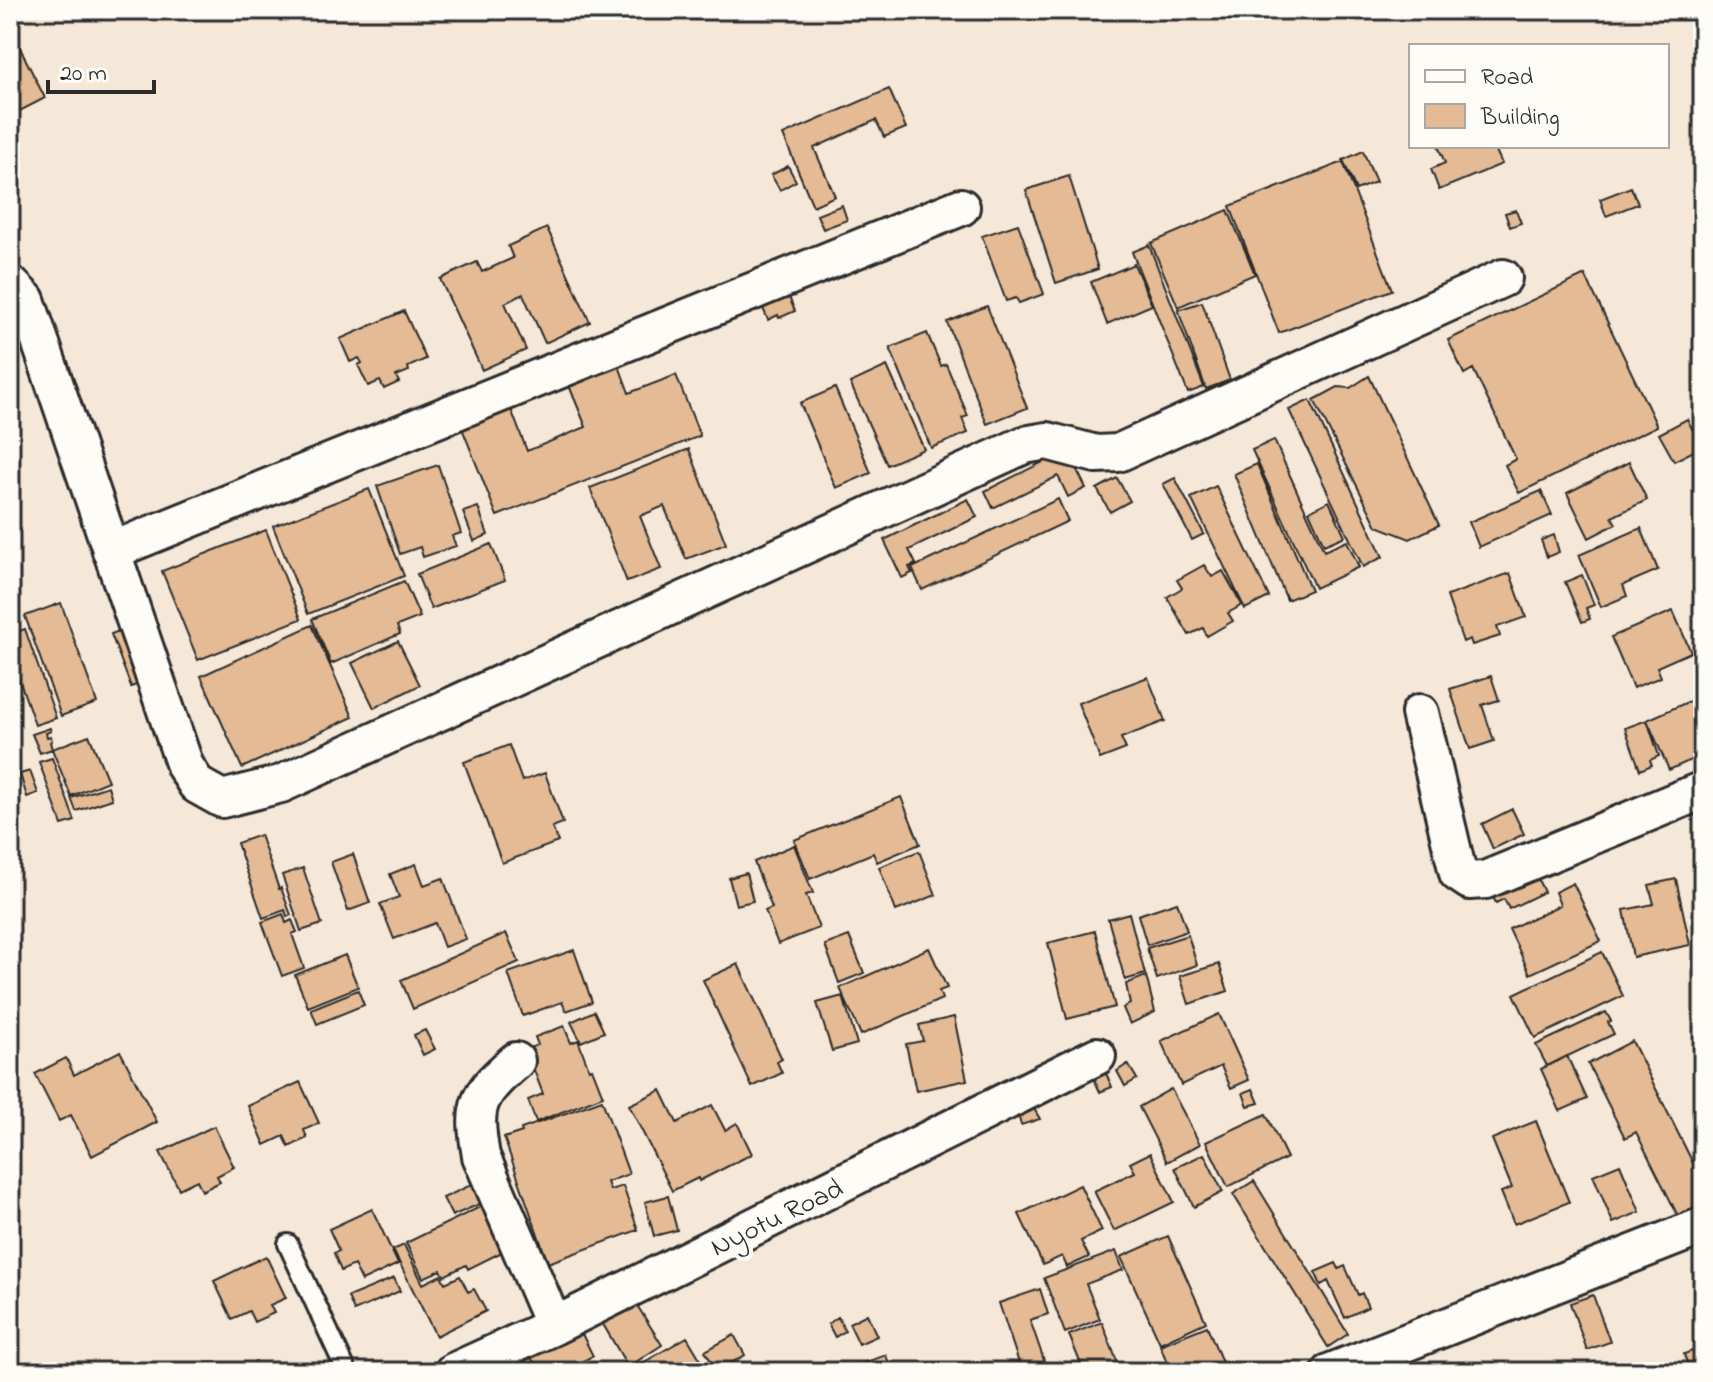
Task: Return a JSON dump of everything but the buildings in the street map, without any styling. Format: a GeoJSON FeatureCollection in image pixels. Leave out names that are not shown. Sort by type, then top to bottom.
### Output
{"type":"FeatureCollection","features":[{"type":"Feature","properties":{"kind":"street"},"geometry":{"type":"LineString","coordinates":[[111,551],[961,207]]}},
{"type":"Feature","properties":{"kind":"street"},"geometry":{"type":"LineString","coordinates":[[10,284],[26,300],[185,766],[197,785],[222,799],[281,784],[1024,445],[1047,441],[1096,454],[1118,453],[1503,278]]}},
{"type":"Feature","properties":{"kind":"street"},"geometry":{"type":"LineString","coordinates":[[1420,713],[1458,873],[1470,881],[1485,880],[1703,790]]}},
{"type":"Feature","properties":{"kind":"street","name":"Nyotu Road"},"geometry":{"type":"LineString","coordinates":[[453,1372],[554,1326],[1097,1056]]}},
{"type":"Feature","properties":{"kind":"street"},"geometry":{"type":"LineString","coordinates":[[516,1061],[493,1081],[479,1102],[477,1131],[481,1156],[554,1326]]}},
{"type":"Feature","properties":{"kind":"street"},"geometry":{"type":"LineString","coordinates":[[1331,1372],[1703,1226]]}},
{"type":"Feature","properties":{"kind":"lane"},"geometry":{"type":"LineString","coordinates":[[288,1244],[347,1372]]}}]}
